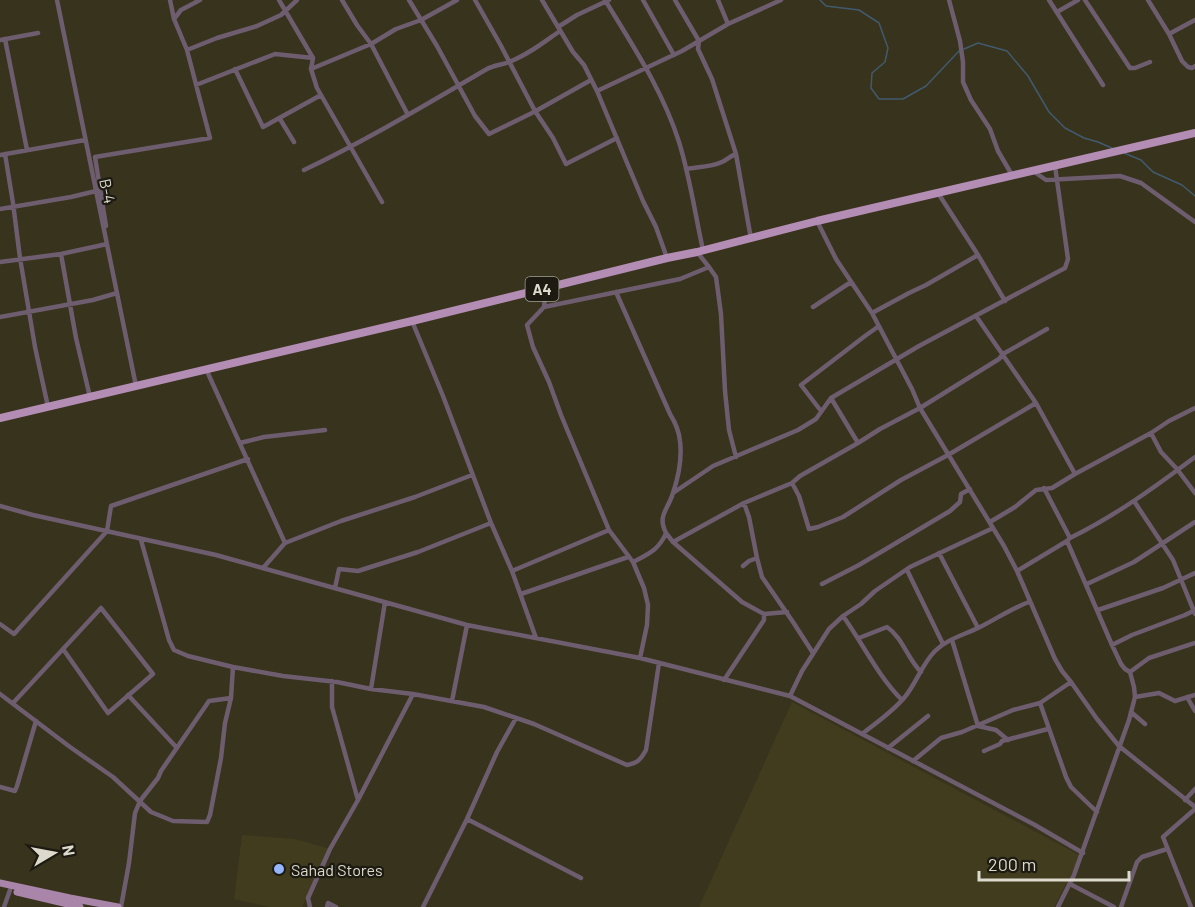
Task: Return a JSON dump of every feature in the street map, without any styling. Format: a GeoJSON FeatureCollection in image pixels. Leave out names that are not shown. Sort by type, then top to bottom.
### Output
{"type":"FeatureCollection","features":[{"type":"Feature","properties":{"kind":"highway","name":"A4"},"geometry":{"type":"LineString","coordinates":[[0,416],[48,407],[412,321],[817,221],[1195,133]]}},
{"type":"Feature","properties":{"kind":"main road"},"geometry":{"type":"LineString","coordinates":[[0,885],[10,890],[68,903],[119,907]]}},
{"type":"Feature","properties":{"kind":"main road"},"geometry":{"type":"LineString","coordinates":[[0,885],[80,907]]}},
{"type":"Feature","properties":{"kind":"street","name":"B-4"},"geometry":{"type":"LineString","coordinates":[[57,0],[136,386]]}},
{"type":"Feature","properties":{"kind":"street"},"geometry":{"type":"LineString","coordinates":[[0,317],[93,300],[116,290],[95,157],[210,138],[187,50],[174,19],[170,0]]}},
{"type":"Feature","properties":{"kind":"street"},"geometry":{"type":"LineString","coordinates":[[174,19],[181,10],[200,0]]}},
{"type":"Feature","properties":{"kind":"street"},"geometry":{"type":"LineString","coordinates":[[279,0],[313,58],[311,69],[317,88],[382,202]]}},
{"type":"Feature","properties":{"kind":"street"},"geometry":{"type":"LineString","coordinates":[[187,50],[257,26],[281,15],[297,0]]}},
{"type":"Feature","properties":{"kind":"street"},"geometry":{"type":"LineString","coordinates":[[342,0],[371,44],[408,115]]}},
{"type":"Feature","properties":{"kind":"street"},"geometry":{"type":"LineString","coordinates":[[409,0],[475,116],[489,134],[591,80]]}},
{"type":"Feature","properties":{"kind":"street"},"geometry":{"type":"LineString","coordinates":[[311,69],[371,44],[396,29],[421,20],[457,0]]}},
{"type":"Feature","properties":{"kind":"street"},"geometry":{"type":"LineString","coordinates":[[475,0],[566,164],[616,138]]}},
{"type":"Feature","properties":{"kind":"street"},"geometry":{"type":"LineString","coordinates":[[542,0],[573,52],[584,65],[597,91],[656,227],[667,258]]}},
{"type":"Feature","properties":{"kind":"street"},"geometry":{"type":"LineString","coordinates":[[643,0],[674,55]]}},
{"type":"Feature","properties":{"kind":"street"},"geometry":{"type":"LineString","coordinates":[[675,0],[699,41],[698,49],[712,79],[736,154],[751,238]]}},
{"type":"Feature","properties":{"kind":"street"},"geometry":{"type":"LineString","coordinates":[[718,0],[728,24]]}},
{"type":"Feature","properties":{"kind":"street"},"geometry":{"type":"LineString","coordinates":[[597,91],[674,55],[728,24],[781,0]]}},
{"type":"Feature","properties":{"kind":"street"},"geometry":{"type":"LineString","coordinates":[[949,0],[960,41],[963,82],[971,100],[990,129],[998,151],[1012,175]]}},
{"type":"Feature","properties":{"kind":"street"},"geometry":{"type":"LineString","coordinates":[[1049,0],[1103,85]]}},
{"type":"Feature","properties":{"kind":"street"},"geometry":{"type":"LineString","coordinates":[[1057,12],[1078,0]]}},
{"type":"Feature","properties":{"kind":"street"},"geometry":{"type":"LineString","coordinates":[[1085,0],[1130,68],[1150,62]]}},
{"type":"Feature","properties":{"kind":"street"},"geometry":{"type":"LineString","coordinates":[[1149,0],[1182,61],[1188,68],[1195,66]]}},
{"type":"Feature","properties":{"kind":"street"},"geometry":{"type":"LineString","coordinates":[[304,170],[350,148],[490,67],[509,62],[540,46],[577,15],[607,1],[646,67],[679,141],[700,251],[716,277],[721,314],[729,430],[736,457]]}},
{"type":"Feature","properties":{"kind":"street"},"geometry":{"type":"LineString","coordinates":[[1169,34],[1195,20]]}},
{"type":"Feature","properties":{"kind":"street"},"geometry":{"type":"LineString","coordinates":[[27,150],[3,40],[38,33]]}},
{"type":"Feature","properties":{"kind":"street"},"geometry":{"type":"LineString","coordinates":[[196,84],[275,54],[313,58]]}},
{"type":"Feature","properties":{"kind":"street"},"geometry":{"type":"LineString","coordinates":[[235,69],[263,127],[321,95]]}},
{"type":"Feature","properties":{"kind":"street"},"geometry":{"type":"LineString","coordinates":[[280,119],[294,142]]}},
{"type":"Feature","properties":{"kind":"street"},"geometry":{"type":"LineString","coordinates":[[48,407],[35,347],[14,207],[3,155],[86,140]]}},
{"type":"Feature","properties":{"kind":"street"},"geometry":{"type":"LineString","coordinates":[[686,169],[719,164],[736,154]]}},
{"type":"Feature","properties":{"kind":"street"},"geometry":{"type":"LineString","coordinates":[[673,493],[712,466],[798,430],[816,419],[831,398],[897,359],[1065,268],[1068,259],[1055,166]]}},
{"type":"Feature","properties":{"kind":"street"},"geometry":{"type":"LineString","coordinates":[[1033,171],[1046,180],[1120,176],[1141,183],[1195,222]]}},
{"type":"Feature","properties":{"kind":"street"},"geometry":{"type":"LineString","coordinates":[[0,209],[96,191]]}},
{"type":"Feature","properties":{"kind":"street"},"geometry":{"type":"LineString","coordinates":[[938,193],[1005,300]]}},
{"type":"Feature","properties":{"kind":"street"},"geometry":{"type":"LineString","coordinates":[[817,221],[836,259],[872,313],[948,455],[1004,546],[1062,671],[1119,746],[1195,808],[1163,837],[1191,907]]}},
{"type":"Feature","properties":{"kind":"street"},"geometry":{"type":"LineString","coordinates":[[0,262],[61,254],[107,244]]}},
{"type":"Feature","properties":{"kind":"street"},"geometry":{"type":"LineString","coordinates":[[61,254],[76,338],[90,397]]}},
{"type":"Feature","properties":{"kind":"street"},"geometry":{"type":"LineString","coordinates":[[872,313],[978,255]]}},
{"type":"Feature","properties":{"kind":"street"},"geometry":{"type":"LineString","coordinates":[[640,658],[647,625],[648,605],[644,588],[633,562],[609,530],[533,347],[527,325],[544,307],[680,279],[709,267]]}},
{"type":"Feature","properties":{"kind":"street"},"geometry":{"type":"LineString","coordinates":[[813,306],[851,282]]}},
{"type":"Feature","properties":{"kind":"street"},"geometry":{"type":"LineString","coordinates":[[544,307],[546,288]]}},
{"type":"Feature","properties":{"kind":"street"},"geometry":{"type":"LineString","coordinates":[[615,292],[676,424],[680,441],[673,493],[662,519],[662,526],[673,542],[742,602],[764,615],[787,612]]}},
{"type":"Feature","properties":{"kind":"street"},"geometry":{"type":"LineString","coordinates":[[976,316],[1036,403],[1075,474]]}},
{"type":"Feature","properties":{"kind":"street"},"geometry":{"type":"LineString","coordinates":[[412,321],[491,524],[512,571],[536,638]]}},
{"type":"Feature","properties":{"kind":"street"},"geometry":{"type":"LineString","coordinates":[[821,411],[801,385],[879,326]]}},
{"type":"Feature","properties":{"kind":"street"},"geometry":{"type":"LineString","coordinates":[[673,542],[744,503],[792,483],[880,429],[921,408],[1047,328]]}},
{"type":"Feature","properties":{"kind":"street"},"geometry":{"type":"LineString","coordinates":[[206,369],[285,543]]}},
{"type":"Feature","properties":{"kind":"street"},"geometry":{"type":"LineString","coordinates":[[831,398],[858,443]]}},
{"type":"Feature","properties":{"kind":"street"},"geometry":{"type":"LineString","coordinates":[[792,483],[799,496],[809,529],[811,529],[843,517],[901,480],[1036,403]]}},
{"type":"Feature","properties":{"kind":"street"},"geometry":{"type":"LineString","coordinates":[[990,522],[1015,507],[1036,490],[1052,488],[1195,408]]}},
{"type":"Feature","properties":{"kind":"street"},"geometry":{"type":"LineString","coordinates":[[240,443],[264,437],[325,430]]}},
{"type":"Feature","properties":{"kind":"street"},"geometry":{"type":"LineString","coordinates":[[1150,433],[1161,452],[1195,493]]}},
{"type":"Feature","properties":{"kind":"street"},"geometry":{"type":"LineString","coordinates":[[1017,571],[1099,524],[1195,456]]}},
{"type":"Feature","properties":{"kind":"street"},"geometry":{"type":"LineString","coordinates":[[0,624],[14,634],[107,531],[111,506],[248,459]]}},
{"type":"Feature","properties":{"kind":"street"},"geometry":{"type":"LineString","coordinates":[[263,568],[285,543],[472,475]]}},
{"type":"Feature","properties":{"kind":"street"},"geometry":{"type":"LineString","coordinates":[[1044,488],[1069,540],[1112,645],[1121,664],[1130,672],[1134,687],[1131,712],[1083,853],[1058,907]]}},
{"type":"Feature","properties":{"kind":"street"},"geometry":{"type":"LineString","coordinates":[[822,584],[859,565],[950,511],[960,502],[962,494],[970,489]]}},
{"type":"Feature","properties":{"kind":"street"},"geometry":{"type":"LineString","coordinates":[[1112,645],[1194,611],[1173,560],[1134,501]]}},
{"type":"Feature","properties":{"kind":"street"},"geometry":{"type":"LineString","coordinates":[[744,503],[762,577],[813,653]]}},
{"type":"Feature","properties":{"kind":"street"},"geometry":{"type":"LineString","coordinates":[[0,506],[141,540],[216,555],[467,625],[640,658],[790,696],[1035,825],[1083,853]]}},
{"type":"Feature","properties":{"kind":"street"},"geometry":{"type":"LineString","coordinates":[[1087,584],[1134,562],[1195,522]]}},
{"type":"Feature","properties":{"kind":"street"},"geometry":{"type":"LineString","coordinates":[[334,588],[339,569],[358,571],[418,552],[491,524]]}},
{"type":"Feature","properties":{"kind":"street"},"geometry":{"type":"LineString","coordinates":[[790,696],[813,653],[829,629],[843,616],[907,570],[993,528]]}},
{"type":"Feature","properties":{"kind":"street"},"geometry":{"type":"LineString","coordinates":[[512,571],[609,530]]}},
{"type":"Feature","properties":{"kind":"street"},"geometry":{"type":"LineString","coordinates":[[633,562],[657,549],[666,533]]}},
{"type":"Feature","properties":{"kind":"street"},"geometry":{"type":"LineString","coordinates":[[141,540],[169,640],[174,650],[188,656],[233,667],[484,707],[516,718],[627,765],[635,764],[646,750],[659,663]]}},
{"type":"Feature","properties":{"kind":"street"},"geometry":{"type":"LineString","coordinates":[[939,553],[978,628]]}},
{"type":"Feature","properties":{"kind":"street"},"geometry":{"type":"LineString","coordinates":[[520,594],[628,557]]}},
{"type":"Feature","properties":{"kind":"street"},"geometry":{"type":"LineString","coordinates":[[743,566],[757,558]]}},
{"type":"Feature","properties":{"kind":"street"},"geometry":{"type":"LineString","coordinates":[[907,570],[943,644]]}},
{"type":"Feature","properties":{"kind":"street"},"geometry":{"type":"LineString","coordinates":[[1098,610],[1163,588],[1195,573]]}},
{"type":"Feature","properties":{"kind":"street"},"geometry":{"type":"LineString","coordinates":[[371,689],[385,602]]}},
{"type":"Feature","properties":{"kind":"street"},"geometry":{"type":"LineString","coordinates":[[862,734],[896,707],[933,654],[943,644],[1029,602]]}},
{"type":"Feature","properties":{"kind":"street"},"geometry":{"type":"LineString","coordinates":[[13,703],[63,649],[101,608],[153,674],[108,712],[63,649]]}},
{"type":"Feature","properties":{"kind":"street"},"geometry":{"type":"LineString","coordinates":[[724,680],[764,620],[764,614]]}},
{"type":"Feature","properties":{"kind":"street"},"geometry":{"type":"LineString","coordinates":[[843,616],[873,663],[902,700]]}},
{"type":"Feature","properties":{"kind":"street"},"geometry":{"type":"LineString","coordinates":[[452,701],[467,625]]}},
{"type":"Feature","properties":{"kind":"street"},"geometry":{"type":"LineString","coordinates":[[859,638],[887,627],[901,640],[912,663],[921,672]]}},
{"type":"Feature","properties":{"kind":"street"},"geometry":{"type":"LineString","coordinates":[[952,640],[978,726]]}},
{"type":"Feature","properties":{"kind":"street"},"geometry":{"type":"LineString","coordinates":[[1130,672],[1149,658],[1195,642]]}},
{"type":"Feature","properties":{"kind":"street"},"geometry":{"type":"LineString","coordinates":[[0,694],[113,777],[151,812],[170,820],[207,822],[221,758],[225,723],[231,698],[233,667]]}},
{"type":"Feature","properties":{"kind":"street"},"geometry":{"type":"LineString","coordinates":[[332,681],[332,706],[358,800]]}},
{"type":"Feature","properties":{"kind":"street"},"geometry":{"type":"LineString","coordinates":[[913,761],[941,738],[978,726],[1012,710],[1040,703],[1071,682]]}},
{"type":"Feature","properties":{"kind":"street"},"geometry":{"type":"LineString","coordinates":[[1134,697],[1159,693],[1175,701],[1195,695]]}},
{"type":"Feature","properties":{"kind":"street"},"geometry":{"type":"LineString","coordinates":[[310,907],[308,898],[317,876],[413,694]]}},
{"type":"Feature","properties":{"kind":"street"},"geometry":{"type":"LineString","coordinates":[[128,695],[177,748]]}},
{"type":"Feature","properties":{"kind":"street"},"geometry":{"type":"LineString","coordinates":[[1187,697],[1195,711]]}},
{"type":"Feature","properties":{"kind":"street"},"geometry":{"type":"LineString","coordinates":[[119,907],[129,863],[135,813],[140,801],[159,778],[161,771],[209,701],[231,698]]}},
{"type":"Feature","properties":{"kind":"street"},"geometry":{"type":"LineString","coordinates":[[1040,703],[1071,787],[1097,812]]}},
{"type":"Feature","properties":{"kind":"street"},"geometry":{"type":"LineString","coordinates":[[1131,712],[1145,724]]}},
{"type":"Feature","properties":{"kind":"street"},"geometry":{"type":"LineString","coordinates":[[888,748],[928,716]]}},
{"type":"Feature","properties":{"kind":"street"},"geometry":{"type":"LineString","coordinates":[[423,907],[497,752],[516,718]]}},
{"type":"Feature","properties":{"kind":"street"},"geometry":{"type":"LineString","coordinates":[[0,787],[15,791],[36,721]]}},
{"type":"Feature","properties":{"kind":"street"},"geometry":{"type":"LineString","coordinates":[[978,726],[996,730],[1008,741]]}},
{"type":"Feature","properties":{"kind":"street"},"geometry":{"type":"LineString","coordinates":[[984,751],[1002,741],[1048,729]]}},
{"type":"Feature","properties":{"kind":"street"},"geometry":{"type":"LineString","coordinates":[[1185,800],[1195,789]]}},
{"type":"Feature","properties":{"kind":"street"},"geometry":{"type":"LineString","coordinates":[[466,819],[581,878]]}},
{"type":"Feature","properties":{"kind":"street"},"geometry":{"type":"LineString","coordinates":[[1120,907],[1137,862],[1142,857],[1167,849]]}},
{"type":"Feature","properties":{"kind":"street"},"geometry":{"type":"LineString","coordinates":[[1070,884],[1114,907]]}},
{"type":"Feature","properties":{"kind":"street"},"geometry":{"type":"LineString","coordinates":[[4,907],[10,890]]}},
{"type":"Feature","properties":{"kind":"street"},"geometry":{"type":"LineString","coordinates":[[327,907],[328,903],[336,907]]}},
{"type":"Feature","properties":{"kind":"shaded area"},"geometry":{"type":"Polygon","coordinates":[[[792,702],[1081,856],[1054,907],[699,907],[792,702]]]}},
{"type":"Feature","properties":{"kind":"shaded area","name":"Sahad Stores"},"geometry":{"type":"Polygon","coordinates":[[[242,835],[295,839],[330,849],[302,907],[270,907],[234,899],[242,835]]]}},
{"type":"Feature","properties":{"kind":"waterway"},"geometry":{"type":"LineString","coordinates":[[820,0],[826,6],[859,10],[879,23],[888,48],[885,62],[872,73],[871,88],[879,99],[903,99],[926,86],[959,51]]}},
{"type":"Feature","properties":{"kind":"waterway"},"geometry":{"type":"LineString","coordinates":[[964,49],[978,43],[1007,51],[1028,76],[1049,112],[1065,128],[1114,149]]}},
{"type":"Feature","properties":{"kind":"waterway"},"geometry":{"type":"LineString","coordinates":[[1124,153],[1141,160],[1153,172],[1182,185],[1195,196]]}},
{"type":"Feature","properties":{"kind":"place","name":"Sahad Stores"},"geometry":{"type":"Point","coordinates":[279,869]}}]}
